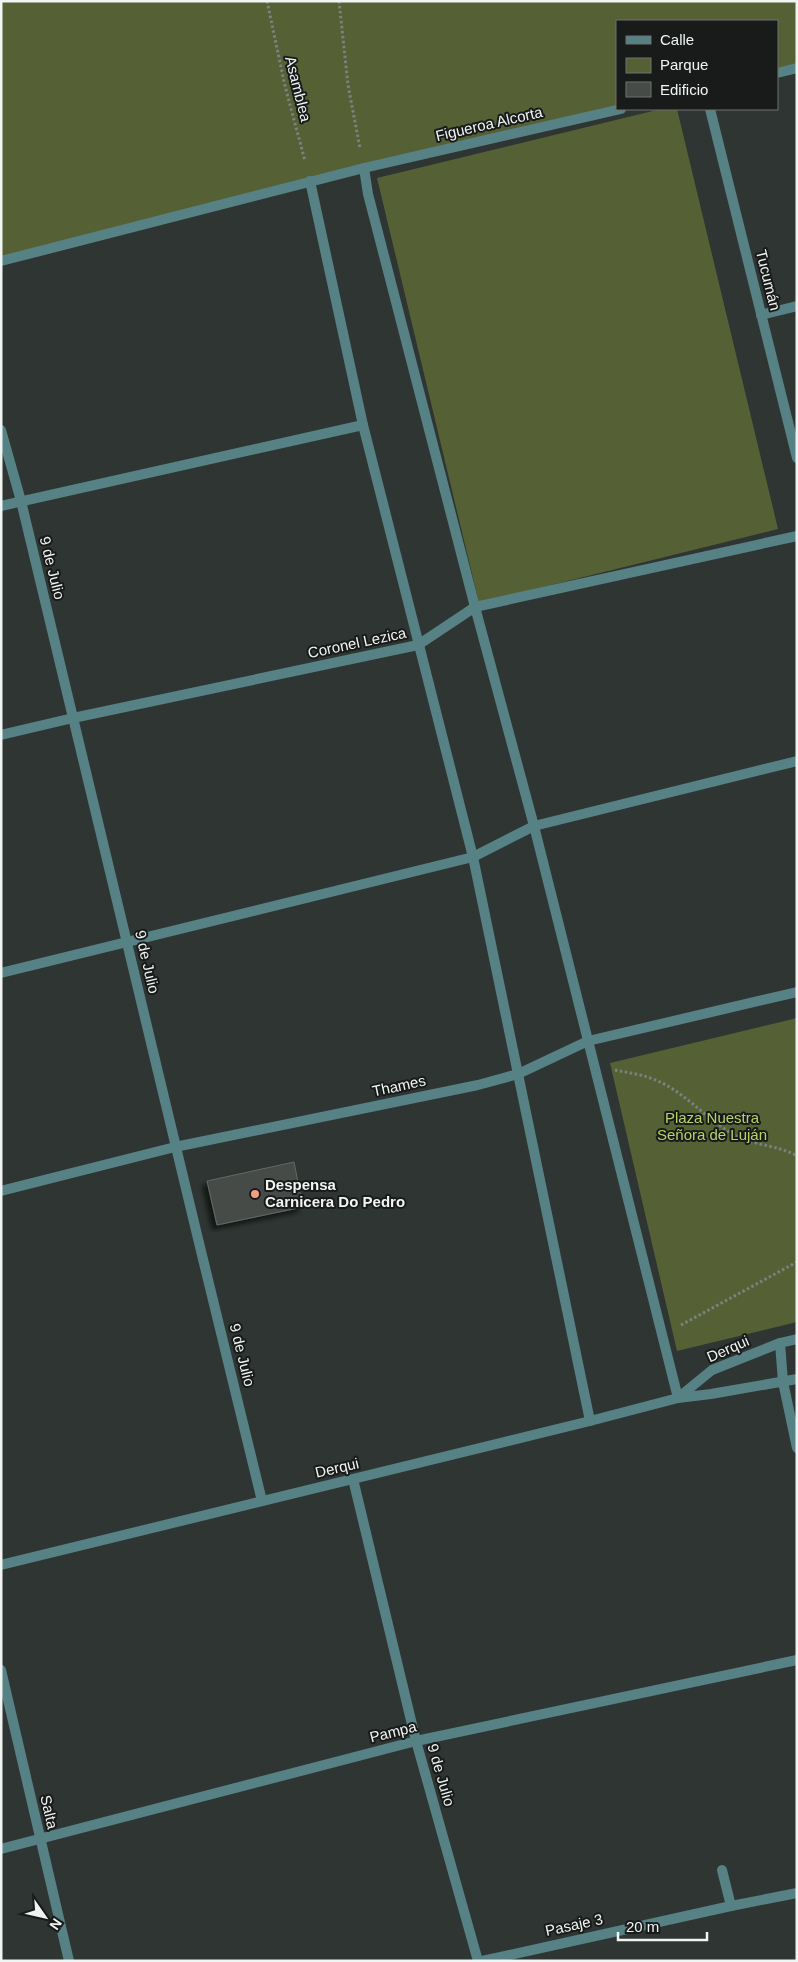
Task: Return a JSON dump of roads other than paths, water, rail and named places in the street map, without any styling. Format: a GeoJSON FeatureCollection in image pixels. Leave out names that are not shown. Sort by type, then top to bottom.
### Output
{"type":"FeatureCollection","features":[{"type":"Feature","properties":{"kind":"street"},"geometry":{"type":"LineString","coordinates":[[778,73],[797,68]]}},
{"type":"Feature","properties":{"kind":"street","name":"Figueroa Alcorta"},"geometry":{"type":"LineString","coordinates":[[1,261],[310,181],[617,110]]}},
{"type":"Feature","properties":{"kind":"street","name":"Tucumán"},"geometry":{"type":"LineString","coordinates":[[710,110],[797,458]]}},
{"type":"Feature","properties":{"kind":"street"},"geometry":{"type":"LineString","coordinates":[[364,168],[368,194],[534,826],[678,1398]]}},
{"type":"Feature","properties":{"kind":"street"},"geometry":{"type":"LineString","coordinates":[[310,181],[363,425],[472,857],[590,1421]]}},
{"type":"Feature","properties":{"kind":"street"},"geometry":{"type":"LineString","coordinates":[[761,314],[797,306]]}},
{"type":"Feature","properties":{"kind":"street"},"geometry":{"type":"LineString","coordinates":[[1,506],[363,425]]}},
{"type":"Feature","properties":{"kind":"street","name":"9 de Julio"},"geometry":{"type":"LineString","coordinates":[[1,430],[128,943],[175,1147],[262,1500]]}},
{"type":"Feature","properties":{"kind":"street","name":"Coronel Lezica"},"geometry":{"type":"LineString","coordinates":[[1,735],[418,645],[476,608],[797,536]]}},
{"type":"Feature","properties":{"kind":"street"},"geometry":{"type":"LineString","coordinates":[[1,973],[472,857],[534,826],[797,761]]}},
{"type":"Feature","properties":{"kind":"street","name":"Thames"},"geometry":{"type":"LineString","coordinates":[[1,1191],[175,1147],[478,1085],[518,1074],[588,1042],[797,992]]}},
{"type":"Feature","properties":{"kind":"street","name":"Derqui"},"geometry":{"type":"LineString","coordinates":[[678,1398],[712,1370],[780,1343],[797,1339]]}},
{"type":"Feature","properties":{"kind":"street"},"geometry":{"type":"LineString","coordinates":[[780,1343],[783,1382],[797,1448]]}},
{"type":"Feature","properties":{"kind":"street","name":"Derqui"},"geometry":{"type":"LineString","coordinates":[[1,1565],[262,1500],[353,1480],[678,1398],[797,1379]]}},
{"type":"Feature","properties":{"kind":"street","name":"9 de Julio"},"geometry":{"type":"LineString","coordinates":[[353,1480],[416,1741],[480,1961]]}},
{"type":"Feature","properties":{"kind":"street","name":"Pampa"},"geometry":{"type":"LineString","coordinates":[[1,1849],[416,1741],[797,1660]]}},
{"type":"Feature","properties":{"kind":"street","name":"Salta"},"geometry":{"type":"LineString","coordinates":[[1,1670],[69,1961]]}},
{"type":"Feature","properties":{"kind":"street"},"geometry":{"type":"LineString","coordinates":[[722,1870],[731,1906]]}},
{"type":"Feature","properties":{"kind":"street","name":"Pasaje 3"},"geometry":{"type":"LineString","coordinates":[[480,1961],[731,1906],[797,1894]]}},
{"type":"Feature","properties":{"kind":"place","name":"Despensa Carnicera Do Pedro"},"geometry":{"type":"Point","coordinates":[255,1194]}},
{"type":"Feature","properties":{"kind":"park label","name":"Plaza Nuestra Señora de Luján"},"geometry":{"type":"Point","coordinates":[712,1126]}}]}
